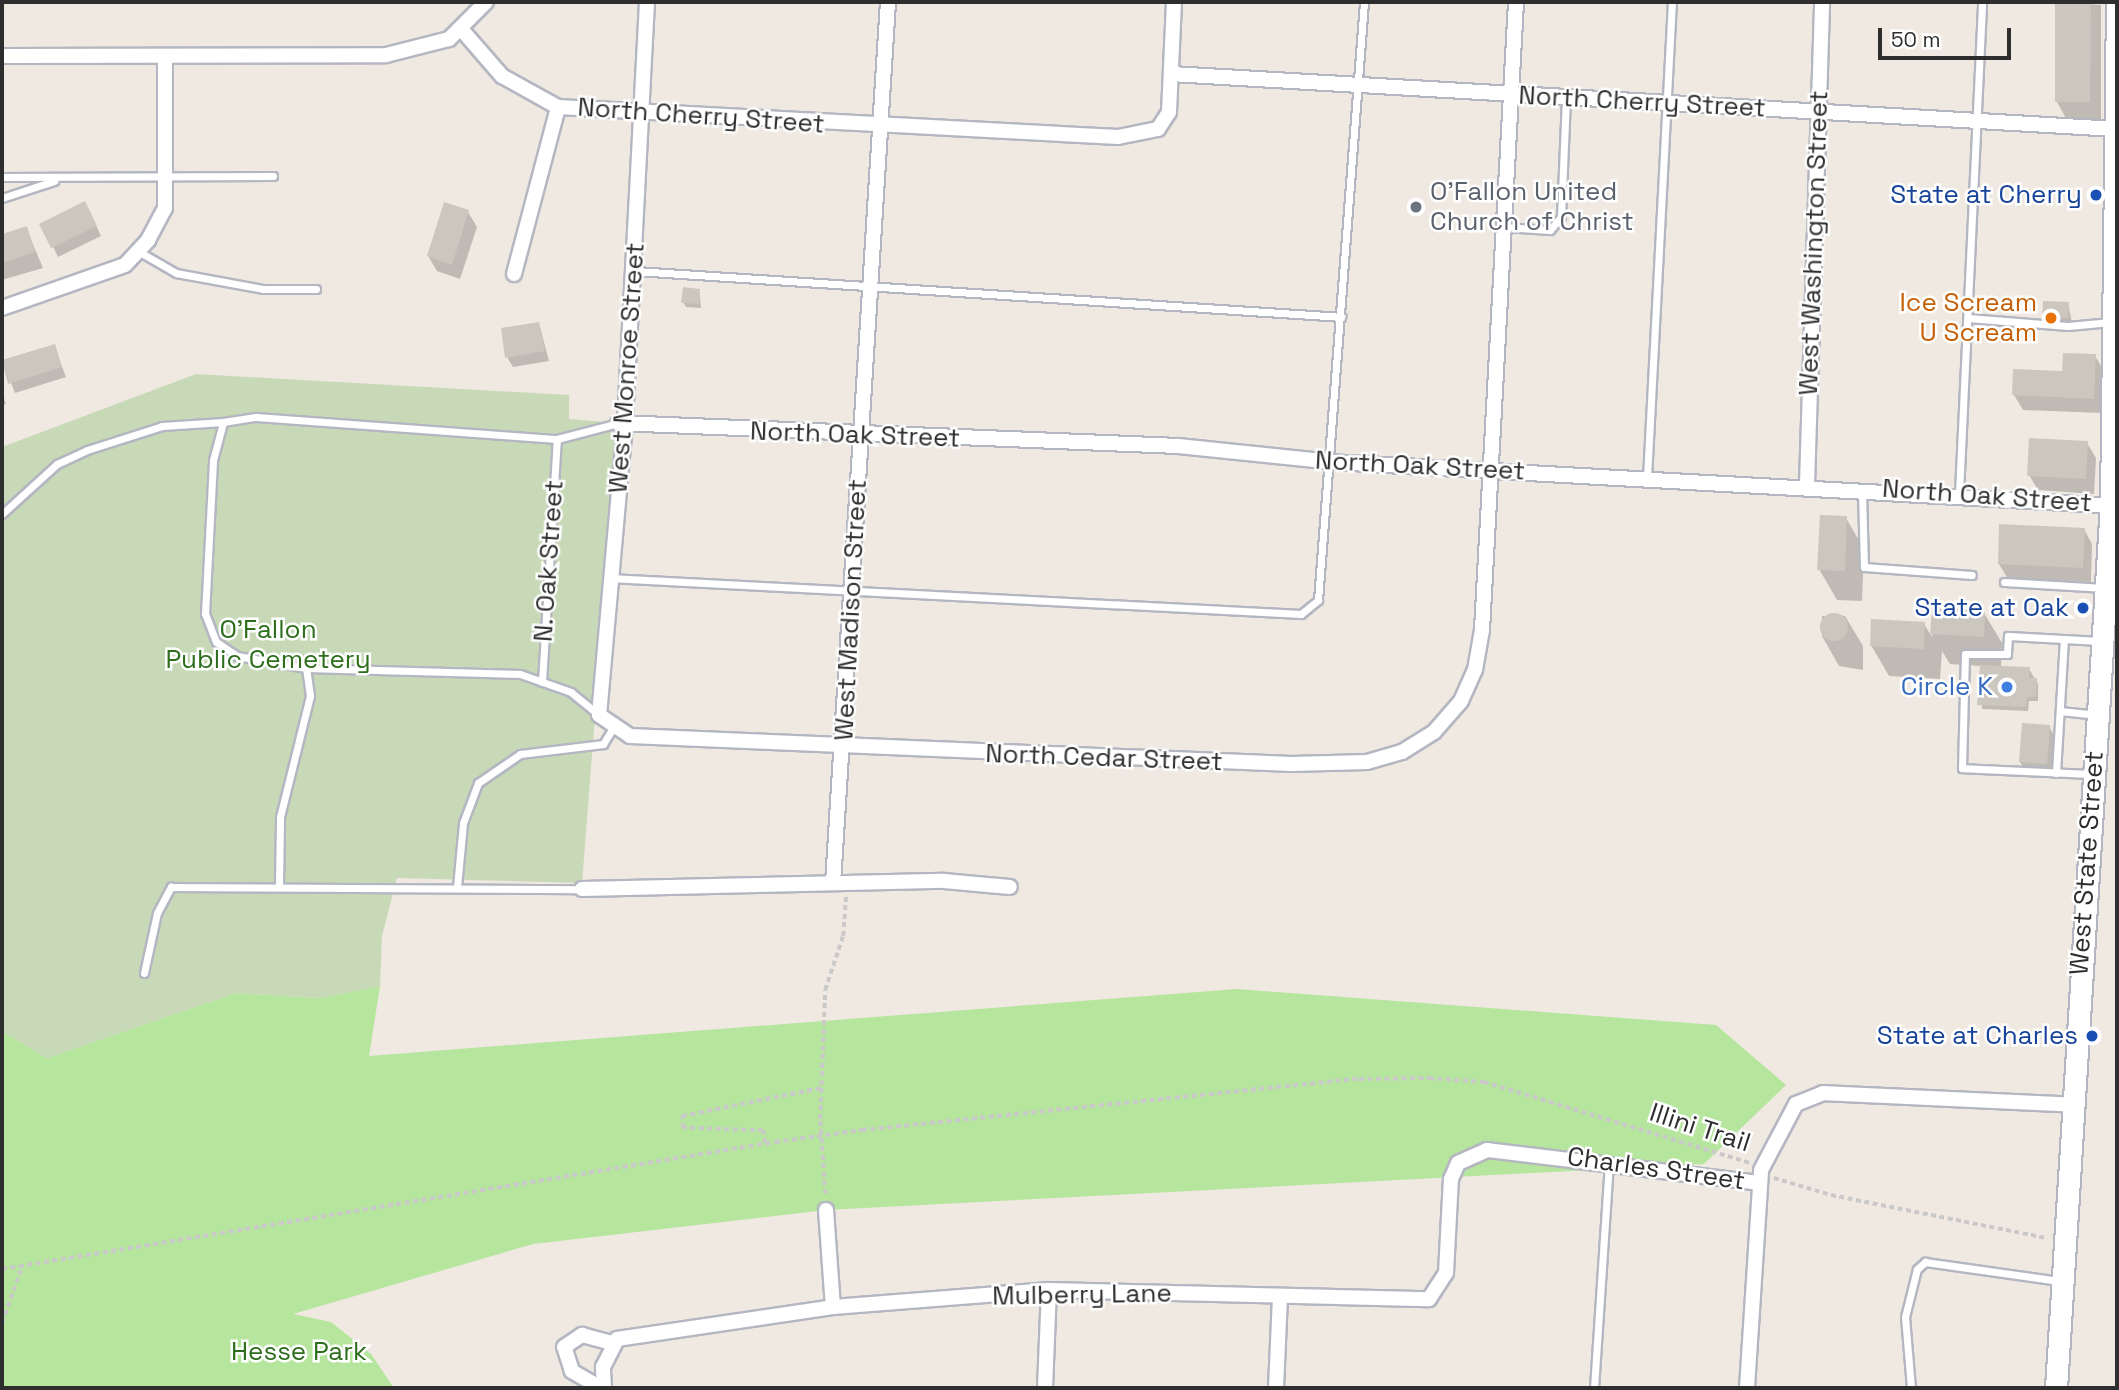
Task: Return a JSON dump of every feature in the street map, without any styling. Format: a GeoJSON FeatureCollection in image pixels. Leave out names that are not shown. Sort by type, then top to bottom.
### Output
{"type":"FeatureCollection","features":[{"type":"Feature","properties":{"kind":"main road","name":"West State Street"},"geometry":{"type":"LineString","coordinates":[[2056,1388],[2092,774],[2105,588],[2114,506],[2112,323],[2117,2]]}},
{"type":"Feature","properties":{"kind":"street"},"geometry":{"type":"LineString","coordinates":[[2,57],[164,60],[386,54],[462,30],[486,2]]}},
{"type":"Feature","properties":{"kind":"street","name":"West Monroe Street"},"geometry":{"type":"LineString","coordinates":[[599,715],[635,271],[647,2]]}},
{"type":"Feature","properties":{"kind":"street","name":"West Madison Street"},"geometry":{"type":"LineString","coordinates":[[840,883],[849,592],[888,2]]}},
{"type":"Feature","properties":{"kind":"street"},"geometry":{"type":"LineString","coordinates":[[1171,74],[1174,2]]}},
{"type":"Feature","properties":{"kind":"street","name":"North Cedar Street"},"geometry":{"type":"LineString","coordinates":[[613,728],[631,736],[843,749],[1367,762],[1402,752],[1434,732],[1461,701],[1475,670],[1485,590],[1516,2]]}},
{"type":"Feature","properties":{"kind":"street","name":"West Washington Street"},"geometry":{"type":"LineString","coordinates":[[1807,484],[1822,2]]}},
{"type":"Feature","properties":{"kind":"street","name":"North Cherry Street"},"geometry":{"type":"LineString","coordinates":[[462,30],[502,76],[558,107],[644,114],[879,126],[1139,134],[1158,129],[1169,112],[1171,74],[2115,129]]}},
{"type":"Feature","properties":{"kind":"street"},"geometry":{"type":"LineString","coordinates":[[2,308],[93,279],[125,265],[138,251],[165,208],[164,60]]}},
{"type":"Feature","properties":{"kind":"street"},"geometry":{"type":"LineString","coordinates":[[514,274],[558,107]]}},
{"type":"Feature","properties":{"kind":"street","name":"North Oak Street"},"geometry":{"type":"LineString","coordinates":[[622,423],[861,437],[1178,446],[1332,462],[1862,487],[2114,506]]}},
{"type":"Feature","properties":{"kind":"street"},"geometry":{"type":"LineString","coordinates":[[599,715],[613,728]]}},
{"type":"Feature","properties":{"kind":"street"},"geometry":{"type":"LineString","coordinates":[[582,889],[840,883],[1010,887]]}},
{"type":"Feature","properties":{"kind":"street","name":"Charles Street"},"geometry":{"type":"LineString","coordinates":[[1451,1179],[1458,1163],[1487,1150],[1759,1176],[1787,1112],[1823,1093],[2073,1105]]}},
{"type":"Feature","properties":{"kind":"street"},"geometry":{"type":"LineString","coordinates":[[1746,1388],[1759,1176]]}},
{"type":"Feature","properties":{"kind":"street","name":"Mulberry Lane"},"geometry":{"type":"LineString","coordinates":[[602,1388],[572,1371],[564,1348],[582,1335],[611,1343],[657,1329],[833,1307],[1049,1290],[1429,1299],[1446,1273],[1451,1179]]}},
{"type":"Feature","properties":{"kind":"street"},"geometry":{"type":"LineString","coordinates":[[826,1210],[833,1307]]}},
{"type":"Feature","properties":{"kind":"street"},"geometry":{"type":"LineString","coordinates":[[1045,1388],[1049,1290]]}},
{"type":"Feature","properties":{"kind":"street"},"geometry":{"type":"LineString","coordinates":[[1276,1388],[1280,1296]]}},
{"type":"Feature","properties":{"kind":"street"},"geometry":{"type":"LineString","coordinates":[[602,1388],[603,1367],[611,1343]]}},
{"type":"Feature","properties":{"kind":"lane"},"geometry":{"type":"LineString","coordinates":[[609,578],[1301,614],[1318,600],[1332,462],[1364,2]]}},
{"type":"Feature","properties":{"kind":"lane"},"geometry":{"type":"LineString","coordinates":[[1647,478],[1672,2]]}},
{"type":"Feature","properties":{"kind":"lane"},"geometry":{"type":"LineString","coordinates":[[1959,493],[1982,2]]}},
{"type":"Feature","properties":{"kind":"lane"},"geometry":{"type":"LineString","coordinates":[[1503,227],[1550,230],[1561,217],[1566,99]]}},
{"type":"Feature","properties":{"kind":"lane"},"geometry":{"type":"LineString","coordinates":[[2,177],[273,176]]}},
{"type":"Feature","properties":{"kind":"lane"},"geometry":{"type":"LineString","coordinates":[[2,198],[63,178]]}},
{"type":"Feature","properties":{"kind":"lane"},"geometry":{"type":"LineString","coordinates":[[138,251],[176,273],[263,289],[316,289]]}},
{"type":"Feature","properties":{"kind":"lane"},"geometry":{"type":"LineString","coordinates":[[635,271],[1342,317]]}},
{"type":"Feature","properties":{"kind":"lane"},"geometry":{"type":"LineString","coordinates":[[1968,318],[2068,326],[2112,323]]}},
{"type":"Feature","properties":{"kind":"lane","name":"North Oak Street"},"geometry":{"type":"LineString","coordinates":[[2,514],[57,464],[87,450],[162,426],[256,417],[557,439],[622,423]]}},
{"type":"Feature","properties":{"kind":"lane"},"geometry":{"type":"LineString","coordinates":[[223,422],[214,460],[205,614],[216,642],[237,656],[306,668],[520,674],[571,692],[599,715]]}},
{"type":"Feature","properties":{"kind":"lane","name":"N. Oak Street"},"geometry":{"type":"LineString","coordinates":[[542,682],[557,439]]}},
{"type":"Feature","properties":{"kind":"lane"},"geometry":{"type":"LineString","coordinates":[[1862,487],[1864,567],[1972,575]]}},
{"type":"Feature","properties":{"kind":"lane"},"geometry":{"type":"LineString","coordinates":[[2004,582],[2105,588]]}},
{"type":"Feature","properties":{"kind":"lane"},"geometry":{"type":"LineString","coordinates":[[2092,774],[1962,768],[1965,654],[2007,654],[2008,636],[2101,641]]}},
{"type":"Feature","properties":{"kind":"lane"},"geometry":{"type":"LineString","coordinates":[[2056,772],[2064,639]]}},
{"type":"Feature","properties":{"kind":"lane"},"geometry":{"type":"LineString","coordinates":[[279,884],[280,817],[310,696],[306,668]]}},
{"type":"Feature","properties":{"kind":"lane"},"geometry":{"type":"LineString","coordinates":[[2060,711],[2096,715]]}},
{"type":"Feature","properties":{"kind":"lane"},"geometry":{"type":"LineString","coordinates":[[457,887],[463,823],[478,782],[520,754],[603,744],[613,728]]}},
{"type":"Feature","properties":{"kind":"lane"},"geometry":{"type":"LineString","coordinates":[[144,973],[158,913],[171,887],[279,884],[582,889]]}},
{"type":"Feature","properties":{"kind":"lane"},"geometry":{"type":"LineString","coordinates":[[1594,1388],[1609,1163]]}},
{"type":"Feature","properties":{"kind":"lane"},"geometry":{"type":"LineString","coordinates":[[1911,1388],[1905,1317],[1917,1269],[1925,1262],[2063,1282]]}},
{"type":"Feature","properties":{"kind":"path"},"geometry":{"type":"LineString","coordinates":[[826,1210],[821,1088],[825,990],[843,936],[840,883]]}},
{"type":"Feature","properties":{"kind":"path","name":"Illini Trail"},"geometry":{"type":"LineString","coordinates":[[2,1269],[765,1143],[862,1130],[1359,1079],[1484,1082],[1759,1176],[1831,1195],[2066,1242]]}},
{"type":"Feature","properties":{"kind":"path"},"geometry":{"type":"LineString","coordinates":[[765,1143],[763,1131],[683,1128],[682,1116],[821,1088]]}},
{"type":"Feature","properties":{"kind":"path"},"geometry":{"type":"LineString","coordinates":[[2,1323],[22,1266]]}},
{"type":"Feature","properties":{"kind":"green space","name":"O'Fallon Public Cemetery"},"geometry":{"type":"Polygon","coordinates":[[[196,374],[569,395],[569,419],[618,423],[582,883],[397,878],[382,936],[380,986],[320,998],[236,993],[47,1058],[2,1031],[2,447],[196,374]]]}},
{"type":"Feature","properties":{"kind":"green space","name":"Hesse Park"},"geometry":{"type":"Polygon","coordinates":[[[380,986],[369,1056],[1237,989],[1716,1025],[1786,1085],[1704,1164],[826,1210],[533,1244],[293,1314],[331,1322],[371,1354],[394,1388],[2,1388],[2,1031],[47,1058],[236,993],[320,998],[380,986]]]}},
{"type":"Feature","properties":{"kind":"building"},"geometry":{"type":"Polygon","coordinates":[[[2055,2],[2091,2],[2090,102],[2055,102],[2055,2]]]}},
{"type":"Feature","properties":{"kind":"building"},"geometry":{"type":"Polygon","coordinates":[[[85,201],[97,226],[51,248],[39,224],[85,201]]]}},
{"type":"Feature","properties":{"kind":"building"},"geometry":{"type":"Polygon","coordinates":[[[444,202],[469,210],[452,265],[427,256],[444,202]]]}},
{"type":"Feature","properties":{"kind":"building"},"geometry":{"type":"Polygon","coordinates":[[[27,226],[35,252],[2,263],[2,234],[27,226]]]}},
{"type":"Feature","properties":{"kind":"building"},"geometry":{"type":"Polygon","coordinates":[[[683,287],[700,289],[699,304],[681,303],[683,287]]]}},
{"type":"Feature","properties":{"kind":"building"},"geometry":{"type":"Polygon","coordinates":[[[2043,301],[2069,302],[2068,318],[2042,318],[2043,301]]]}},
{"type":"Feature","properties":{"kind":"building"},"geometry":{"type":"Polygon","coordinates":[[[539,322],[545,351],[505,358],[501,328],[539,322]]]}},
{"type":"Feature","properties":{"kind":"building"},"geometry":{"type":"Polygon","coordinates":[[[55,344],[62,367],[8,384],[2,360],[55,344]]]}},
{"type":"Feature","properties":{"kind":"building"},"geometry":{"type":"Polygon","coordinates":[[[2063,353],[2096,354],[2094,399],[2012,395],[2013,369],[2062,371],[2063,353]]]}},
{"type":"Feature","properties":{"kind":"building"},"geometry":{"type":"Polygon","coordinates":[[[2029,438],[2088,441],[2086,479],[2027,476],[2029,438]]]}},
{"type":"Feature","properties":{"kind":"building"},"geometry":{"type":"Polygon","coordinates":[[[1820,515],[1847,516],[1845,571],[1817,570],[1820,515]]]}},
{"type":"Feature","properties":{"kind":"building"},"geometry":{"type":"Polygon","coordinates":[[[1999,524],[2085,528],[2083,568],[1998,564],[1999,524]]]}},
{"type":"Feature","properties":{"kind":"building"},"geometry":{"type":"Polygon","coordinates":[[[1932,608],[1985,611],[1984,637],[1930,634],[1932,608]]]}},
{"type":"Feature","properties":{"kind":"building"},"geometry":{"type":"Polygon","coordinates":[[[1834,613],[1844,617],[1848,627],[1844,637],[1834,641],[1824,637],[1820,627],[1824,617],[1834,613]]]}},
{"type":"Feature","properties":{"kind":"building"},"geometry":{"type":"Polygon","coordinates":[[[1871,619],[1925,622],[1924,649],[1870,646],[1871,619]]]}},
{"type":"Feature","properties":{"kind":"building","name":"Circle K"},"geometry":{"type":"Polygon","coordinates":[[[1980,665],[2030,667],[2029,678],[2037,678],[2036,697],[2027,697],[2026,707],[1977,705],[1980,665]]]}},
{"type":"Feature","properties":{"kind":"building","name":"Circle K"},"geometry":{"type":"Polygon","coordinates":[[[2022,723],[2050,725],[2047,764],[2019,762],[2022,723]]]}},
{"type":"Feature","properties":{"kind":"place","name":"State at Cherry"},"geometry":{"type":"Point","coordinates":[2096,195]}},
{"type":"Feature","properties":{"kind":"place","name":"O'Fallon United Church of Christ"},"geometry":{"type":"Point","coordinates":[1416,207]}},
{"type":"Feature","properties":{"kind":"place","name":"Ice Scream U Scream"},"geometry":{"type":"Point","coordinates":[2051,318]}},
{"type":"Feature","properties":{"kind":"place","name":"State at Oak"},"geometry":{"type":"Point","coordinates":[2083,608]}},
{"type":"Feature","properties":{"kind":"place","name":"Circle K"},"geometry":{"type":"Point","coordinates":[2007,687]}},
{"type":"Feature","properties":{"kind":"place","name":"State at Charles"},"geometry":{"type":"Point","coordinates":[2092,1036]}}]}
